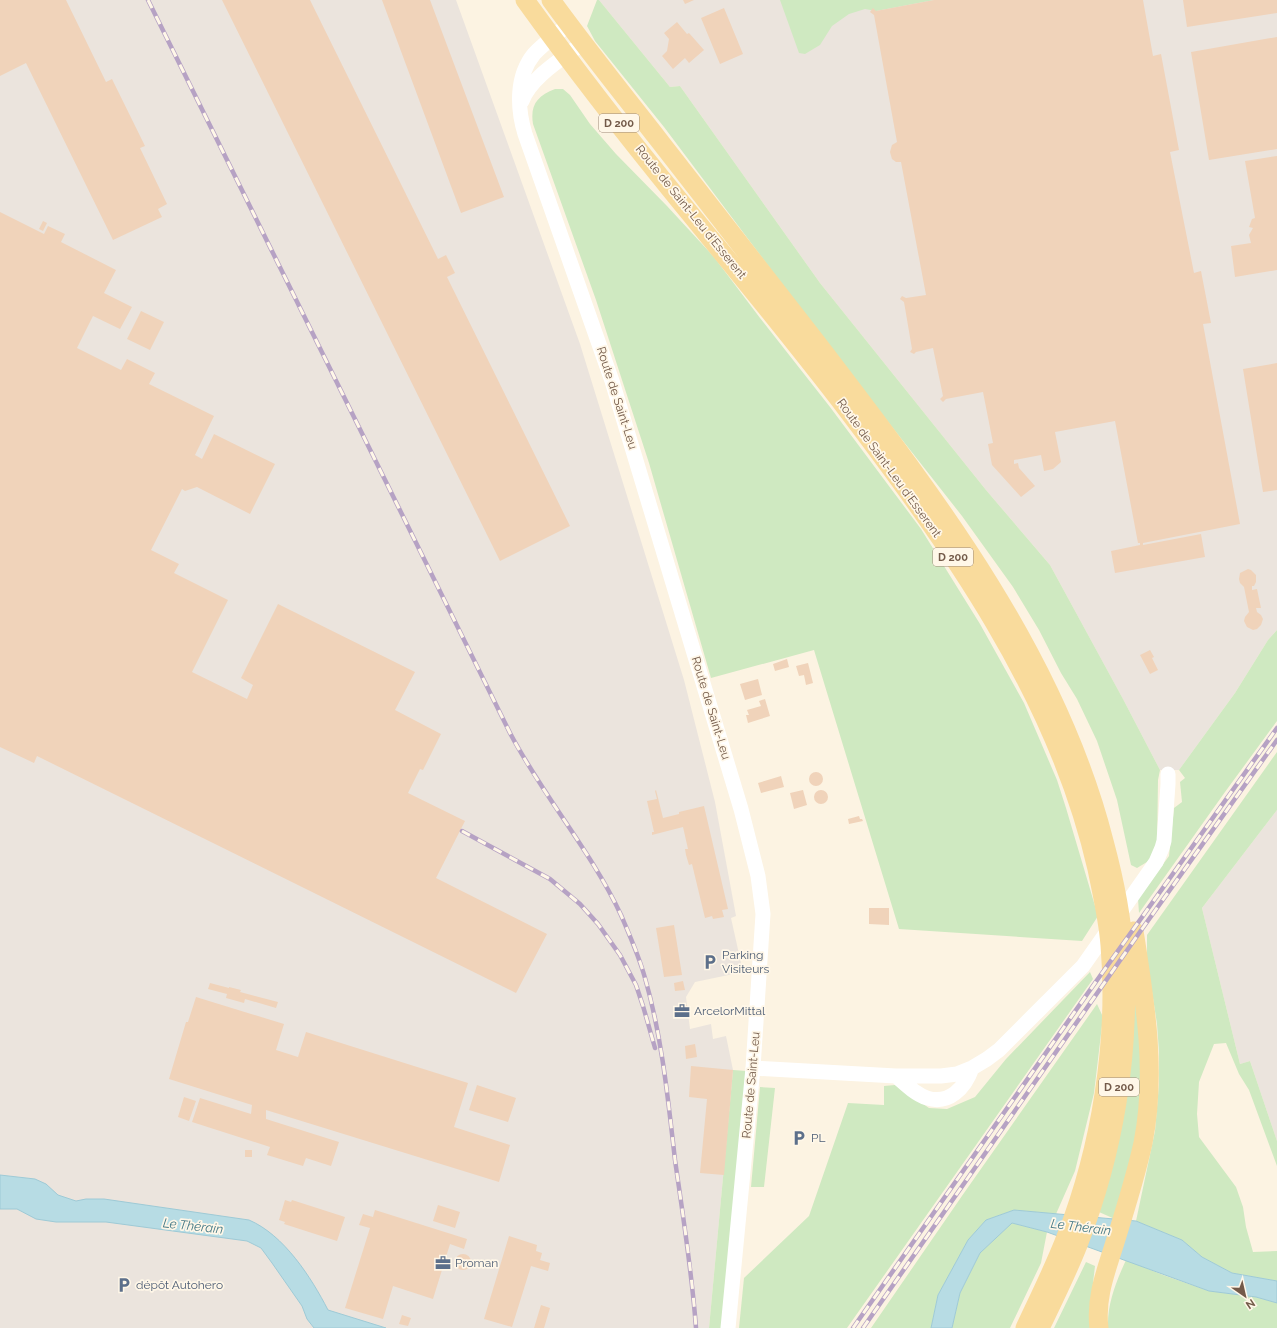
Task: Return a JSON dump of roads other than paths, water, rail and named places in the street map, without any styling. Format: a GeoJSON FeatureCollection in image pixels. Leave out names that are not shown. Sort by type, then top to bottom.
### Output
{"type":"FeatureCollection","features":[{"type":"Feature","properties":{"kind":"main road","name":"Route de Saint-Leu d'Esserent"},"geometry":{"type":"LineString","coordinates":[[550,0],[845,380],[920,480],[962,540],[1011,621],[1054,703],[1087,780],[1100,824],[1117,900],[1110,942],[1111,1007],[1105,1088],[1096,1137],[1090,1188]]}},
{"type":"Feature","properties":{"kind":"main road","name":"Route de Saint-Leu d'Esserent"},"geometry":{"type":"LineString","coordinates":[[529,6],[660,176],[749,284],[831,389],[912,497],[976,591],[1020,668],[1044,716],[1074,787],[1090,841],[1117,900]]}},
{"type":"Feature","properties":{"kind":"main road","name":"D 200"},"geometry":{"type":"LineString","coordinates":[[1025,1328],[1085,1228],[1090,1188],[1109,1142],[1119,1094],[1124,1046],[1125,986],[1123,941],[1117,900]]}},
{"type":"Feature","properties":{"kind":"main road"},"geometry":{"type":"LineString","coordinates":[[1099,1328],[1099,1306],[1103,1277],[1129,1198],[1143,1145],[1149,1104],[1149,1052],[1143,992],[1117,900]]}},
{"type":"Feature","properties":{"kind":"main road","name":"D 200"},"geometry":{"type":"LineString","coordinates":[[1040,1328],[1058,1273]]}},
{"type":"Feature","properties":{"kind":"street"},"geometry":{"type":"LineString","coordinates":[[529,6],[550,0]]}},
{"type":"Feature","properties":{"kind":"street","name":"Route de Saint-Leu"},"geometry":{"type":"LineString","coordinates":[[569,24],[552,37],[533,55],[523,72],[520,87],[520,110],[525,134],[612,381],[749,837],[759,881],[763,914],[753,1068],[728,1328]]}},
{"type":"Feature","properties":{"kind":"street"},"geometry":{"type":"LineString","coordinates":[[520,110],[524,96],[531,85],[566,55],[583,43]]}},
{"type":"Feature","properties":{"kind":"street"},"geometry":{"type":"LineString","coordinates":[[753,1068],[896,1076],[941,1076],[957,1074],[987,1060],[1077,973],[1156,862],[1164,841],[1168,774]]}},
{"type":"Feature","properties":{"kind":"street"},"geometry":{"type":"LineString","coordinates":[[896,1076],[926,1098],[940,1100],[954,1095],[960,1090],[969,1077],[972,1068]]}},
{"type":"Feature","properties":{"kind":"water","name":"Le Thérain"},"geometry":{"type":"Polygon","coordinates":[[[0,1175],[35,1179],[46,1184],[58,1195],[76,1201],[86,1199],[104,1199],[249,1220],[262,1227],[285,1246],[305,1271],[328,1310],[386,1328],[314,1328],[307,1319],[302,1306],[261,1248],[247,1241],[106,1222],[56,1222],[36,1219],[17,1209],[0,1209],[0,1175]]]}},
{"type":"Feature","properties":{"kind":"water","name":"Le Thérain"},"geometry":{"type":"Polygon","coordinates":[[[1014,1210],[1136,1221],[1182,1240],[1202,1257],[1232,1273],[1277,1281],[1277,1303],[1256,1297],[1209,1291],[1047,1232],[1012,1223],[980,1253],[960,1293],[952,1328],[931,1328],[938,1295],[968,1240],[986,1220],[1014,1210]]]}},
{"type":"Feature","properties":{"kind":"railway"},"geometry":{"type":"LineString","coordinates":[[148,0],[510,733],[537,779],[596,868],[609,891],[631,938],[651,1000],[660,1045],[690,1265],[696,1328]]}},
{"type":"Feature","properties":{"kind":"railway"},"geometry":{"type":"LineString","coordinates":[[853,1328],[1090,990],[1277,728]]}},
{"type":"Feature","properties":{"kind":"railway"},"geometry":{"type":"LineString","coordinates":[[863,1328],[1142,929],[1277,740]]}},
{"type":"Feature","properties":{"kind":"railway"},"geometry":{"type":"LineString","coordinates":[[462,831],[550,879],[580,904],[598,924],[620,955],[636,985],[655,1048]]}},
{"type":"Feature","properties":{"kind":"place","name":"Parking Visiteurs"},"geometry":{"type":"Point","coordinates":[710,962]}},
{"type":"Feature","properties":{"kind":"place","name":"ArcelorMittal"},"geometry":{"type":"Point","coordinates":[682,1011]}},
{"type":"Feature","properties":{"kind":"place","name":"PL"},"geometry":{"type":"Point","coordinates":[799,1138]}},
{"type":"Feature","properties":{"kind":"place","name":"Proman"},"geometry":{"type":"Point","coordinates":[443,1263]}},
{"type":"Feature","properties":{"kind":"place","name":"dépôt Autohero"},"geometry":{"type":"Point","coordinates":[124,1285]}}]}
